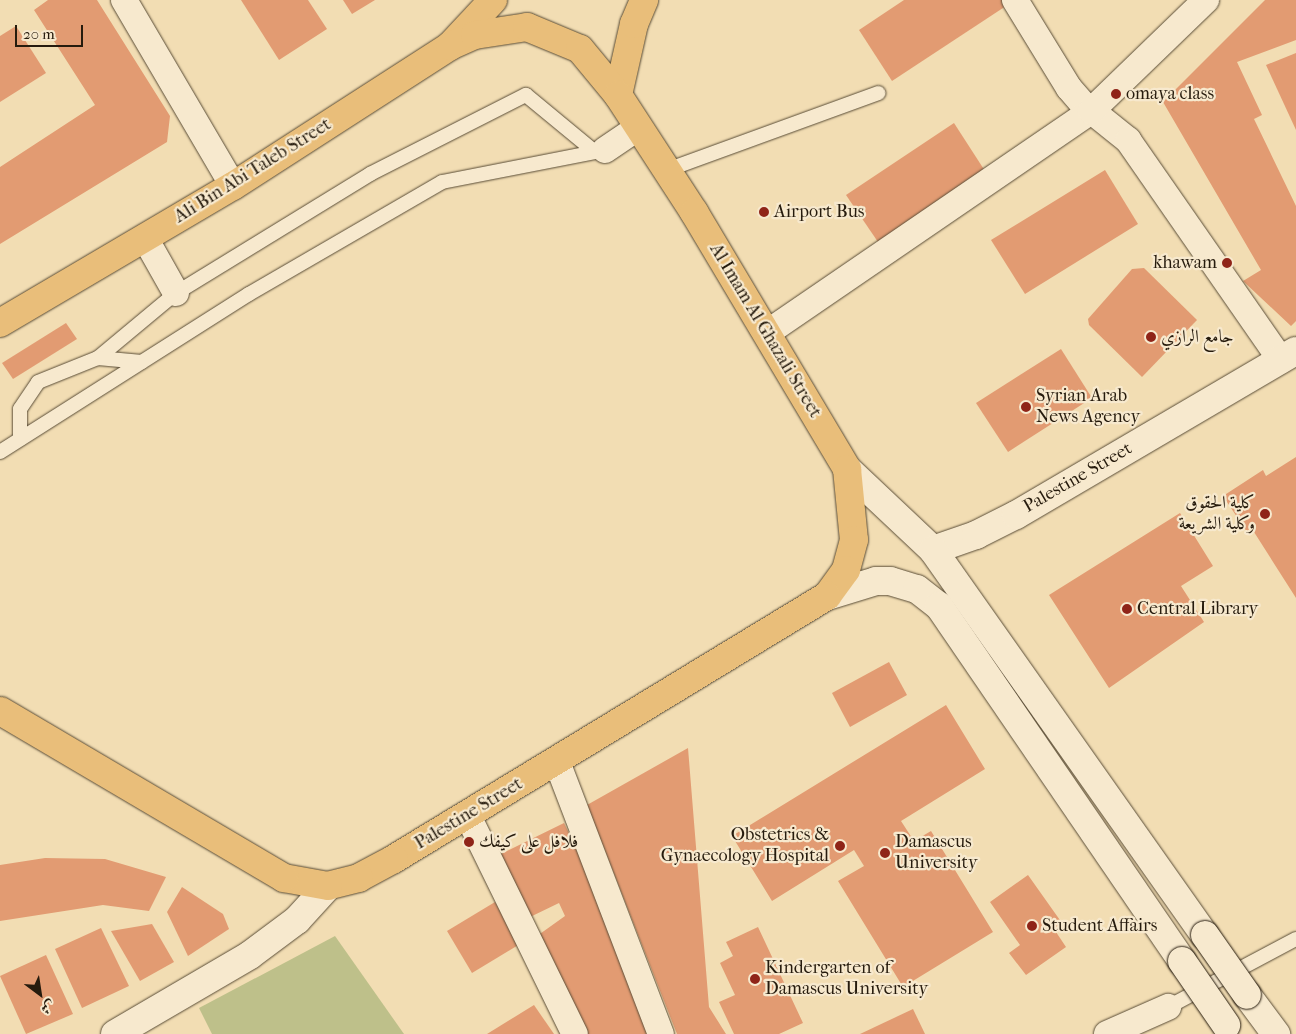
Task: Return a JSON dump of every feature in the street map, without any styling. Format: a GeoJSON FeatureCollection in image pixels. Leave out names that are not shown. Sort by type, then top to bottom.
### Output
{"type":"FeatureCollection","features":[{"type":"Feature","properties":{"kind":"main road","name":"Ali Bin Abi Taleb Street"},"geometry":{"type":"LineString","coordinates":[[0,324],[233,186],[450,46],[493,0]]}},
{"type":"Feature","properties":{"kind":"main road"},"geometry":{"type":"LineString","coordinates":[[618,95],[634,24],[644,0]]}},
{"type":"Feature","properties":{"kind":"main road","name":"Al Imam Al Ghazali Street"},"geometry":{"type":"LineString","coordinates":[[450,46],[475,34],[527,27],[580,49],[618,95],[667,170],[847,469],[933,550],[1276,1034]]}},
{"type":"Feature","properties":{"kind":"main road","name":"Palestine Street"},"geometry":{"type":"LineString","coordinates":[[933,550],[1010,518],[1288,355]]}},
{"type":"Feature","properties":{"kind":"main road"},"geometry":{"type":"LineString","coordinates":[[827,596],[846,570],[854,540],[847,469]]}},
{"type":"Feature","properties":{"kind":"main road"},"geometry":{"type":"LineString","coordinates":[[827,596],[876,581],[890,581],[917,589],[939,606],[1229,1029]]}},
{"type":"Feature","properties":{"kind":"main road","name":"Palestine Street"},"geometry":{"type":"LineString","coordinates":[[115,1034],[250,955],[297,920],[328,886],[368,873],[557,762],[827,596]]}},
{"type":"Feature","properties":{"kind":"main road"},"geometry":{"type":"LineString","coordinates":[[0,711],[284,878],[328,886]]}},
{"type":"Feature","properties":{"kind":"street"},"geometry":{"type":"LineString","coordinates":[[124,0],[233,186]]}},
{"type":"Feature","properties":{"kind":"street"},"geometry":{"type":"LineString","coordinates":[[1015,0],[1069,88],[1091,111],[1128,140],[1288,355]]}},
{"type":"Feature","properties":{"kind":"street"},"geometry":{"type":"LineString","coordinates":[[767,334],[1091,111],[1187,10],[1206,0]]}},
{"type":"Feature","properties":{"kind":"street"},"geometry":{"type":"LineString","coordinates":[[600,151],[639,127]]}},
{"type":"Feature","properties":{"kind":"street"},"geometry":{"type":"LineString","coordinates":[[145,238],[176,293]]}},
{"type":"Feature","properties":{"kind":"street"},"geometry":{"type":"LineString","coordinates":[[557,762],[661,1034]]}},
{"type":"Feature","properties":{"kind":"street"},"geometry":{"type":"LineString","coordinates":[[466,814],[575,1034]]}},
{"type":"Feature","properties":{"kind":"street"},"geometry":{"type":"LineString","coordinates":[[1107,1034],[1168,1007]]}},
{"type":"Feature","properties":{"kind":"lane"},"geometry":{"type":"LineString","coordinates":[[667,170],[878,93]]}},
{"type":"Feature","properties":{"kind":"lane"},"geometry":{"type":"LineString","coordinates":[[20,440],[20,410],[38,382],[98,358],[176,293],[370,174],[526,95],[600,151]]}},
{"type":"Feature","properties":{"kind":"lane"},"geometry":{"type":"LineString","coordinates":[[0,452],[248,294],[442,182],[600,151]]}},
{"type":"Feature","properties":{"kind":"lane"},"geometry":{"type":"LineString","coordinates":[[98,358],[142,362]]}},
{"type":"Feature","properties":{"kind":"lane"},"geometry":{"type":"LineString","coordinates":[[1168,1007],[1296,939]]}},
{"type":"Feature","properties":{"kind":"green space"},"geometry":{"type":"Polygon","coordinates":[[[335,936],[404,1034],[212,1034],[199,1008],[335,936]]]}},
{"type":"Feature","properties":{"kind":"building"},"geometry":{"type":"Polygon","coordinates":[[[48,0],[97,0],[170,116],[167,142],[0,244],[0,167],[95,105],[34,10],[48,0]]]}},
{"type":"Feature","properties":{"kind":"building"},"geometry":{"type":"Polygon","coordinates":[[[241,0],[308,0],[327,29],[279,60],[241,0]]]}},
{"type":"Feature","properties":{"kind":"building"},"geometry":{"type":"Polygon","coordinates":[[[343,0],[375,0],[352,14],[343,0]]]}},
{"type":"Feature","properties":{"kind":"building"},"geometry":{"type":"Polygon","coordinates":[[[904,0],[1003,0],[1006,6],[892,81],[859,30],[904,0]]]}},
{"type":"Feature","properties":{"kind":"building"},"geometry":{"type":"Polygon","coordinates":[[[1265,0],[1296,0],[1296,40],[1237,62],[1262,115],[1254,119],[1296,206],[1296,321],[1291,326],[1243,281],[1261,270],[1163,102],[1265,0]]]}},
{"type":"Feature","properties":{"kind":"building"},"geometry":{"type":"Polygon","coordinates":[[[16,26],[46,73],[0,102],[0,36],[16,26]]]}},
{"type":"Feature","properties":{"kind":"building"},"geometry":{"type":"Polygon","coordinates":[[[1296,53],[1296,130],[1266,65],[1296,53]]]}},
{"type":"Feature","properties":{"kind":"building"},"geometry":{"type":"Polygon","coordinates":[[[954,123],[985,171],[878,242],[846,195],[954,123]]]}},
{"type":"Feature","properties":{"kind":"building"},"geometry":{"type":"Polygon","coordinates":[[[1105,170],[1138,224],[1025,294],[991,240],[1105,170]]]}},
{"type":"Feature","properties":{"kind":"building"},"geometry":{"type":"Polygon","coordinates":[[[1144,268],[1197,320],[1142,377],[1089,325],[1088,319],[1132,269],[1144,268]]]}},
{"type":"Feature","properties":{"kind":"building"},"geometry":{"type":"Polygon","coordinates":[[[66,323],[77,339],[13,379],[2,363],[66,323]]]}},
{"type":"Feature","properties":{"kind":"building"},"geometry":{"type":"Polygon","coordinates":[[[1061,349],[1092,398],[1008,452],[976,403],[1061,349]]]}},
{"type":"Feature","properties":{"kind":"building","name":"كلية الحقوق وكلية الشريعة"},"geometry":{"type":"Polygon","coordinates":[[[1296,457],[1296,598],[1254,532],[1249,535],[1223,496],[1263,470],[1266,476],[1296,457]]]}},
{"type":"Feature","properties":{"kind":"building","name":"Central Library"},"geometry":{"type":"Polygon","coordinates":[[[1180,513],[1213,566],[1181,586],[1204,622],[1109,688],[1049,595],[1180,513]]]}},
{"type":"Feature","properties":{"kind":"building"},"geometry":{"type":"Polygon","coordinates":[[[889,662],[907,695],[850,727],[832,693],[889,662]]]}},
{"type":"Feature","properties":{"kind":"building","name":"Obstetrics & Gynaecology Hospital"},"geometry":{"type":"Polygon","coordinates":[[[946,705],[985,769],[901,821],[914,841],[931,831],[993,932],[903,987],[838,881],[864,866],[854,850],[772,901],[732,836],[946,705]]]}},
{"type":"Feature","properties":{"kind":"building"},"geometry":{"type":"Polygon","coordinates":[[[688,748],[709,1007],[726,1034],[677,1034],[587,805],[688,748]]]}},
{"type":"Feature","properties":{"kind":"building"},"geometry":{"type":"Polygon","coordinates":[[[564,823],[601,898],[651,1034],[586,1034],[537,936],[565,916],[559,903],[528,918],[497,856],[564,823]]]}},
{"type":"Feature","properties":{"kind":"building"},"geometry":{"type":"Polygon","coordinates":[[[45,858],[105,859],[166,877],[149,911],[103,905],[0,921],[0,865],[45,858]]]}},
{"type":"Feature","properties":{"kind":"building","name":"Student Affairs"},"geometry":{"type":"Polygon","coordinates":[[[1028,875],[1062,923],[1054,929],[1066,947],[1026,975],[1009,953],[1020,945],[990,902],[1028,875]]]}},
{"type":"Feature","properties":{"kind":"building"},"geometry":{"type":"Polygon","coordinates":[[[182,887],[223,914],[229,929],[188,956],[167,912],[182,887]]]}},
{"type":"Feature","properties":{"kind":"building"},"geometry":{"type":"Polygon","coordinates":[[[495,902],[520,944],[472,973],[447,931],[495,902]]]}},
{"type":"Feature","properties":{"kind":"building"},"geometry":{"type":"Polygon","coordinates":[[[152,924],[174,962],[140,981],[111,931],[152,924]]]}},
{"type":"Feature","properties":{"kind":"building","name":"Kindergarten of Damascus University"},"geometry":{"type":"Polygon","coordinates":[[[758,927],[803,1023],[779,1034],[734,1034],[719,1002],[735,995],[720,963],[733,956],[726,942],[758,927]]]}},
{"type":"Feature","properties":{"kind":"building"},"geometry":{"type":"Polygon","coordinates":[[[101,928],[129,986],[82,1008],[55,949],[101,928]]]}},
{"type":"Feature","properties":{"kind":"building"},"geometry":{"type":"Polygon","coordinates":[[[46,955],[73,1014],[26,1034],[0,976],[46,955]]]}},
{"type":"Feature","properties":{"kind":"building"},"geometry":{"type":"Polygon","coordinates":[[[534,1005],[554,1034],[487,1034],[534,1005]]]}},
{"type":"Feature","properties":{"kind":"building"},"geometry":{"type":"Polygon","coordinates":[[[913,1009],[925,1034],[860,1034],[913,1009]]]}},
{"type":"Feature","properties":{"kind":"place","name":"omaya class"},"geometry":{"type":"Point","coordinates":[1116,94]}},
{"type":"Feature","properties":{"kind":"place","name":"Airport Bus"},"geometry":{"type":"Point","coordinates":[764,212]}},
{"type":"Feature","properties":{"kind":"place","name":"khawam"},"geometry":{"type":"Point","coordinates":[1227,263]}},
{"type":"Feature","properties":{"kind":"place","name":"جامع الرازي"},"geometry":{"type":"Point","coordinates":[1151,337]}},
{"type":"Feature","properties":{"kind":"place","name":"Syrian Arab News Agency"},"geometry":{"type":"Point","coordinates":[1026,407]}},
{"type":"Feature","properties":{"kind":"place","name":"كلية الحقوق وكلية الشريعة"},"geometry":{"type":"Point","coordinates":[1265,514]}},
{"type":"Feature","properties":{"kind":"place","name":"Central Library"},"geometry":{"type":"Point","coordinates":[1127,609]}},
{"type":"Feature","properties":{"kind":"place","name":"فلافل على كيفك"},"geometry":{"type":"Point","coordinates":[469,842]}},
{"type":"Feature","properties":{"kind":"place","name":"Obstetrics & Gynaecology Hospital"},"geometry":{"type":"Point","coordinates":[840,846]}},
{"type":"Feature","properties":{"kind":"place","name":"Damascus University"},"geometry":{"type":"Point","coordinates":[885,853]}},
{"type":"Feature","properties":{"kind":"place","name":"Student Affairs"},"geometry":{"type":"Point","coordinates":[1032,926]}},
{"type":"Feature","properties":{"kind":"place","name":"Kindergarten of Damascus University"},"geometry":{"type":"Point","coordinates":[755,979]}}]}
